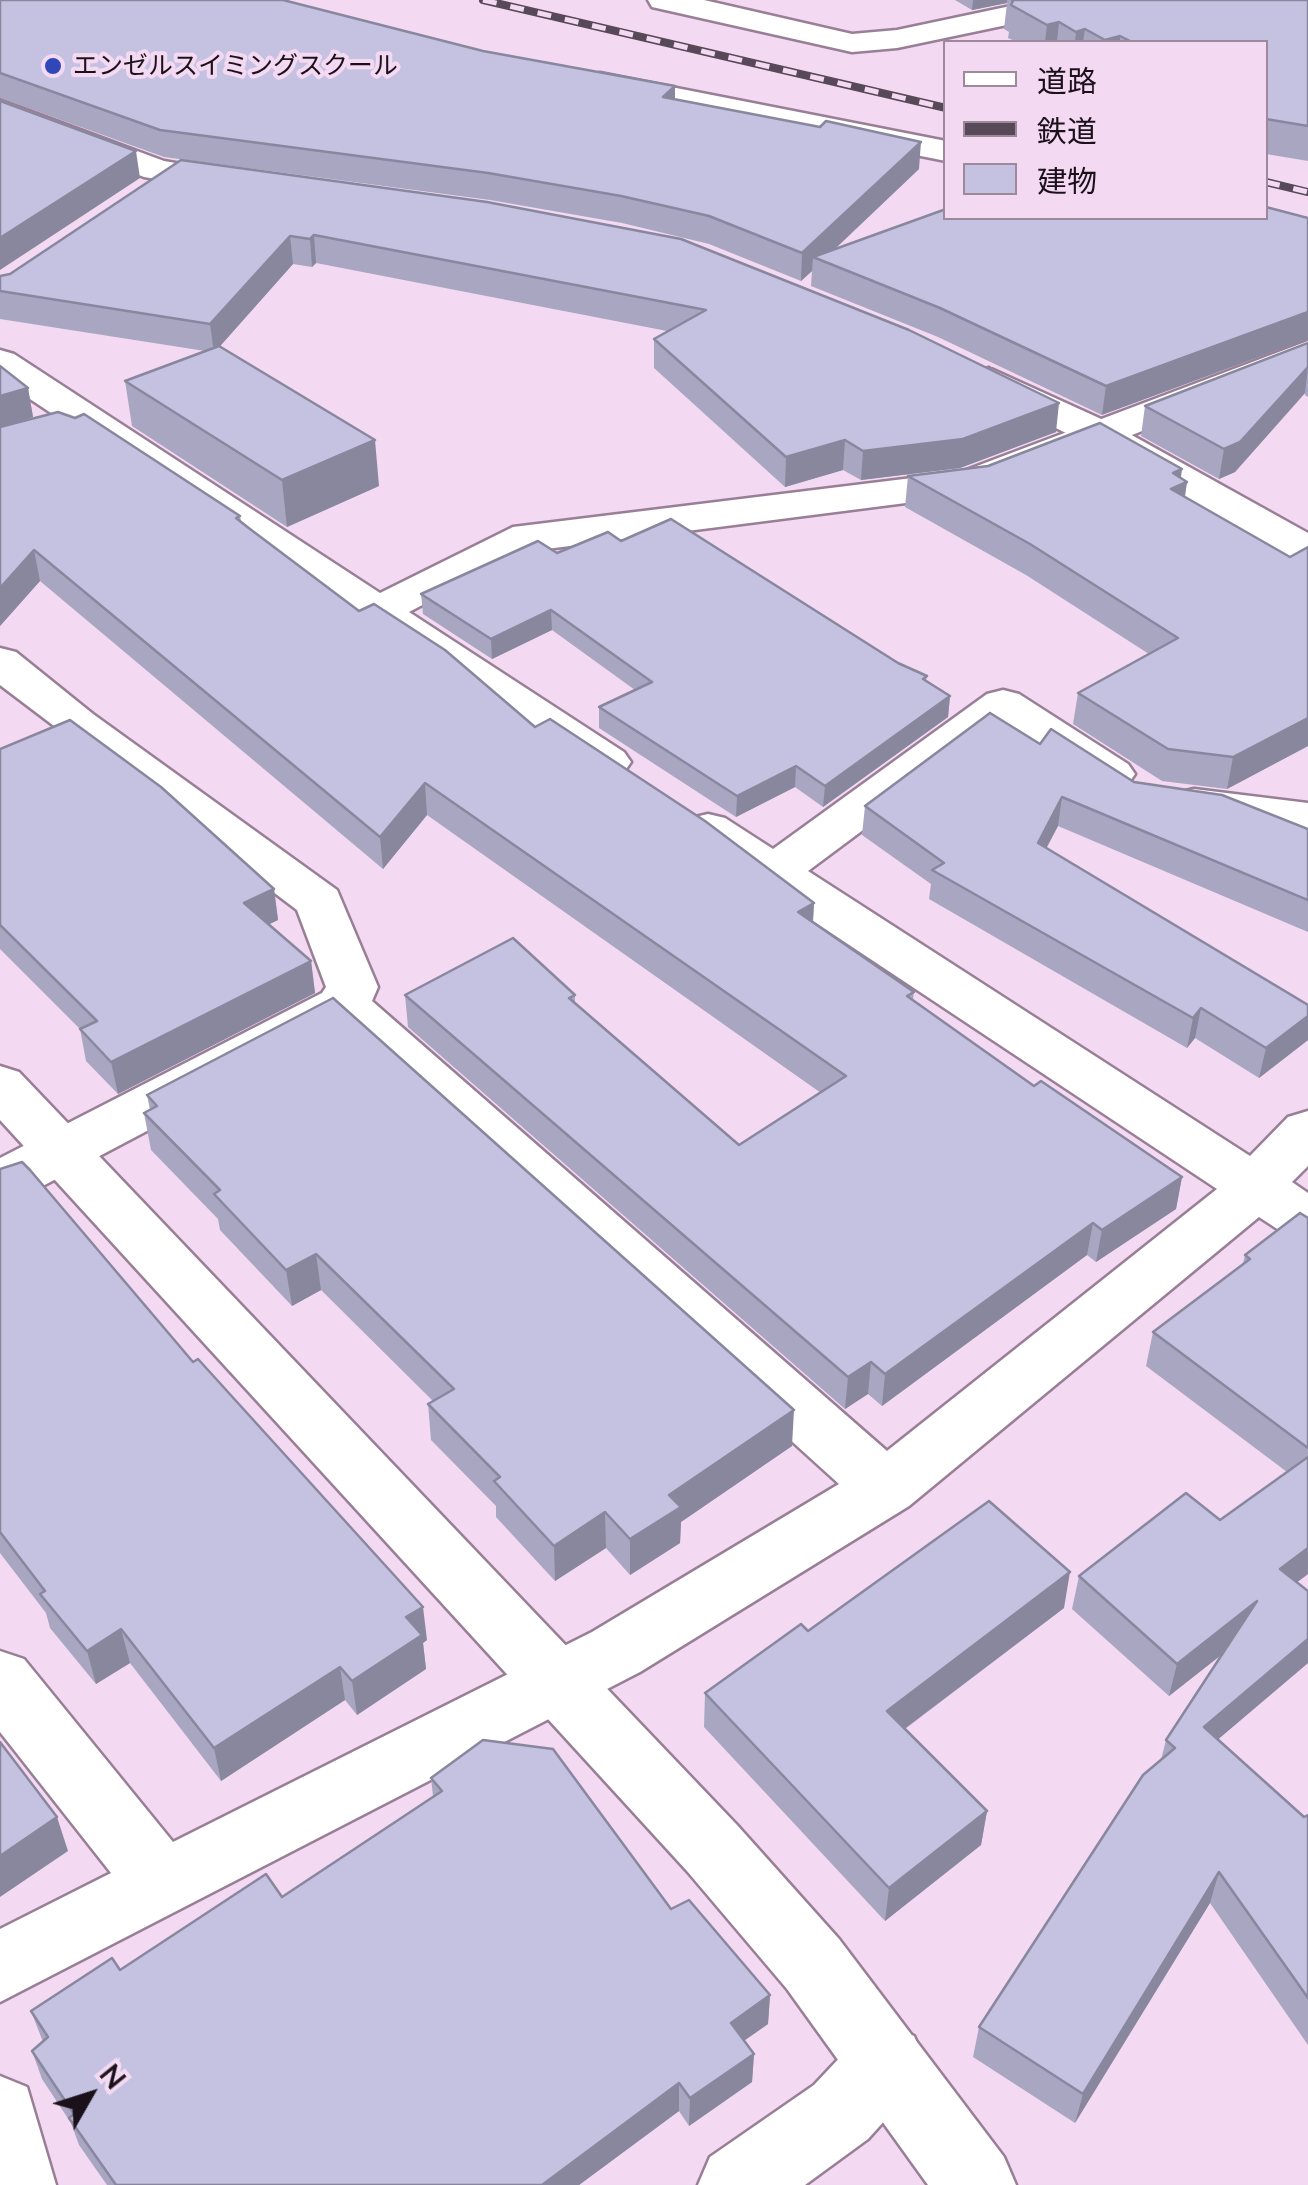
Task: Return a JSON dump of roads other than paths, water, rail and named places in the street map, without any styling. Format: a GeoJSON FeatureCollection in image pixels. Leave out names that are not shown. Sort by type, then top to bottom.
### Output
{"type":"FeatureCollection","features":[{"type":"Feature","properties":{"kind":"street"},"geometry":{"type":"LineString","coordinates":[[663,0],[852,43],[897,39],[1083,0]]}},
{"type":"Feature","properties":{"kind":"street"},"geometry":{"type":"LineString","coordinates":[[570,78],[943,150]]}},
{"type":"Feature","properties":{"kind":"street"},"geometry":{"type":"LineString","coordinates":[[0,110],[176,174],[275,189]]}},
{"type":"Feature","properties":{"kind":"street"},"geometry":{"type":"LineString","coordinates":[[144,195],[176,174]]}},
{"type":"Feature","properties":{"kind":"street"},"geometry":{"type":"LineString","coordinates":[[378,611],[512,540],[969,484],[1308,353]]}},
{"type":"Feature","properties":{"kind":"street"},"geometry":{"type":"LineString","coordinates":[[0,362],[1308,1221]]}},
{"type":"Feature","properties":{"kind":"street"},"geometry":{"type":"LineString","coordinates":[[957,365],[1096,432],[1308,551]]}},
{"type":"Feature","properties":{"kind":"street"},"geometry":{"type":"LineString","coordinates":[[33,434],[83,419]]}},
{"type":"Feature","properties":{"kind":"street"},"geometry":{"type":"LineString","coordinates":[[0,662],[76,724],[319,902],[352,987],[343,1005],[0,1183]]}},
{"type":"Feature","properties":{"kind":"street"},"geometry":{"type":"LineString","coordinates":[[774,872],[1003,704],[1148,798],[1308,818]]}},
{"type":"Feature","properties":{"kind":"street"},"geometry":{"type":"LineString","coordinates":[[30,745],[76,724]]}},
{"type":"Feature","properties":{"kind":"street"},"geometry":{"type":"LineString","coordinates":[[343,1005],[886,1488]]}},
{"type":"Feature","properties":{"kind":"street"},"geometry":{"type":"LineString","coordinates":[[0,1085],[813,1964],[976,2185]]}},
{"type":"Feature","properties":{"kind":"street"},"geometry":{"type":"LineString","coordinates":[[0,1968],[501,1707],[557,1683],[886,1488],[1226,1215],[1254,1182],[1308,1131]]}},
{"type":"Feature","properties":{"kind":"street"},"geometry":{"type":"LineString","coordinates":[[0,1680],[162,1883]]}},
{"type":"Feature","properties":{"kind":"street"},"geometry":{"type":"LineString","coordinates":[[738,2185],[842,2112],[887,2062]]}},
{"type":"Feature","properties":{"kind":"street"},"geometry":{"type":"LineString","coordinates":[[0,2114],[16,2185]]}},
{"type":"Feature","properties":{"kind":"railway"},"geometry":{"type":"LineString","coordinates":[[483,0],[943,107]]}},
{"type":"Feature","properties":{"kind":"railway"},"geometry":{"type":"LineString","coordinates":[[1268,182],[1308,192]]}},
{"type":"Feature","properties":{"kind":"place","name":"エンゼルスイミングスクール"},"geometry":{"type":"Point","coordinates":[53,66]}}]}
